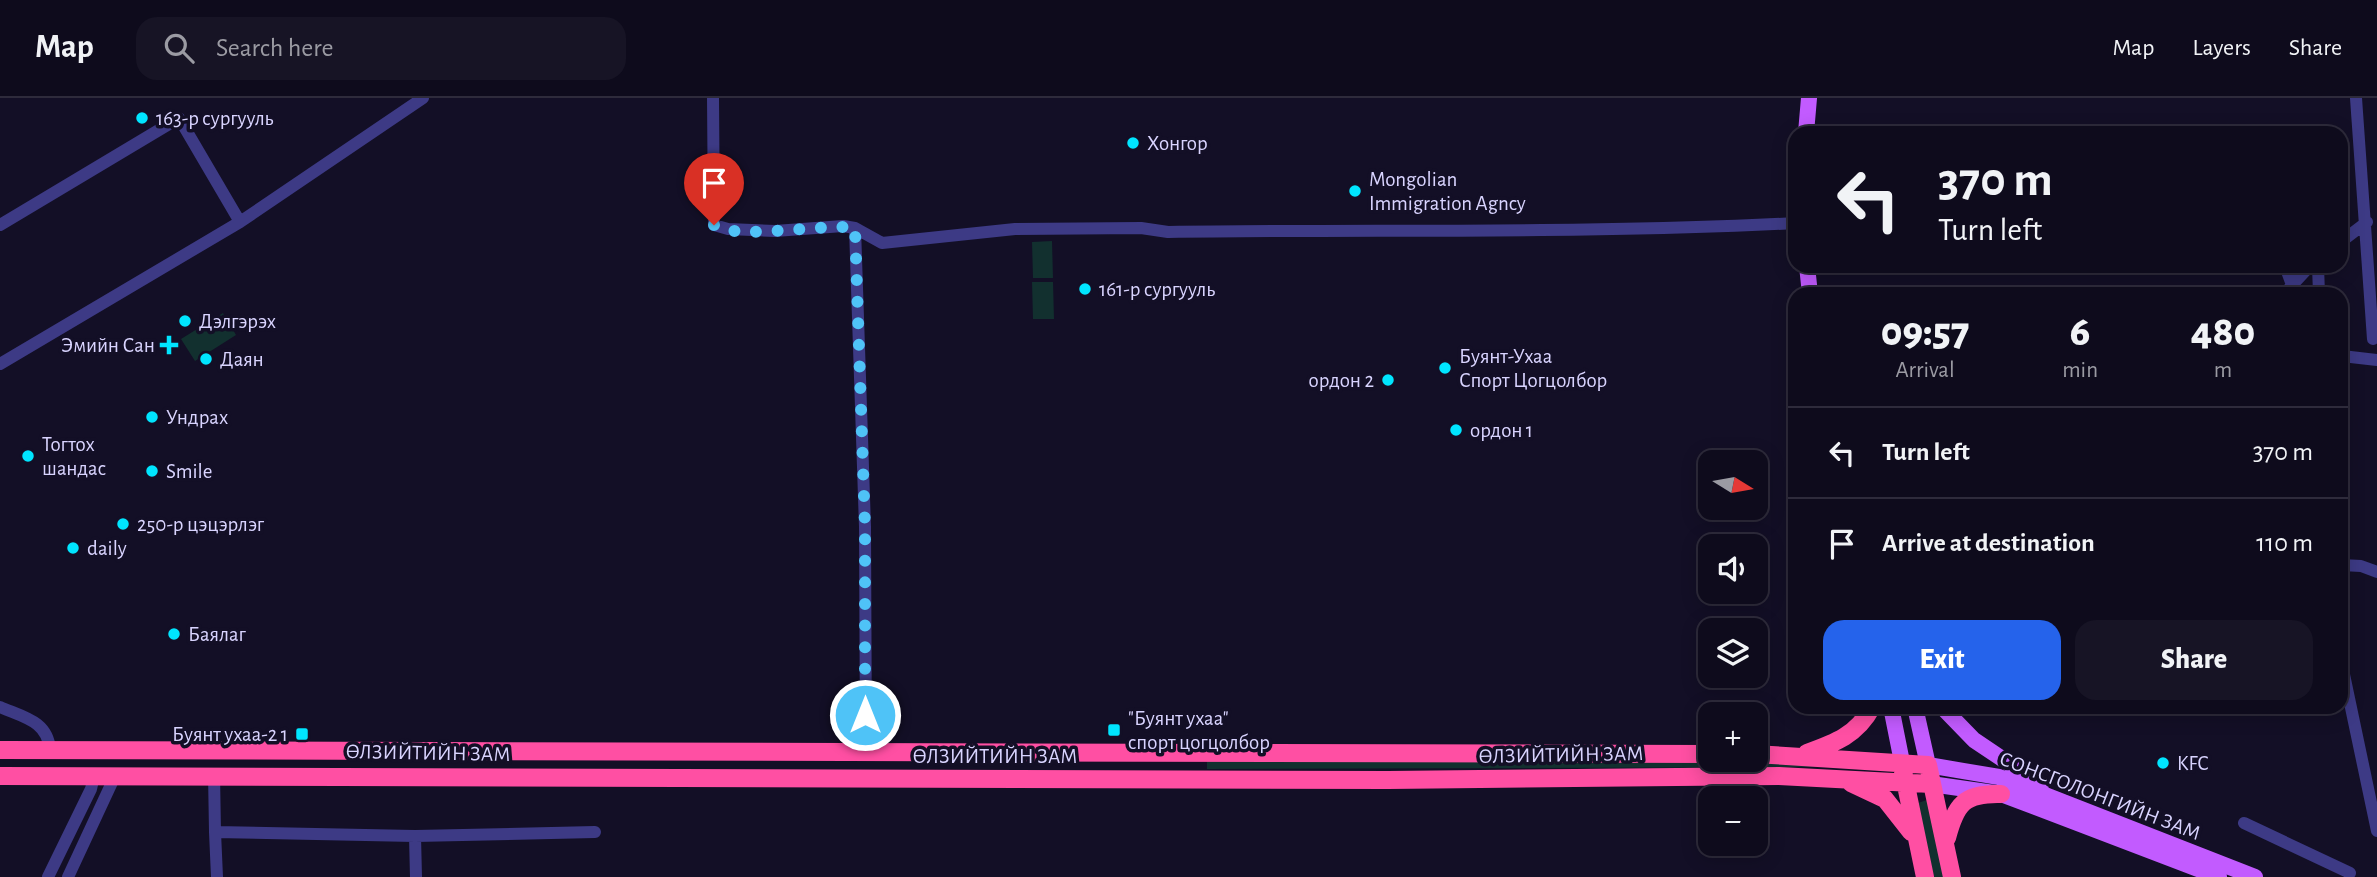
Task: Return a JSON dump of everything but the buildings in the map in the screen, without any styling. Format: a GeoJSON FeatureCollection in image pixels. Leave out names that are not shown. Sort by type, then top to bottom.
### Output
{"type":"FeatureCollection","features":[{"type":"Feature","properties":{"kind":"highway"},"geometry":{"type":"LineString","coordinates":[[1797,756],[1839,742],[1854,732],[1867,714]]}},
{"type":"Feature","properties":{"kind":"highway","name":"ӨЛЗИЙТИЙН ЗАМ"},"geometry":{"type":"LineString","coordinates":[[0,750],[1698,754]]}},
{"type":"Feature","properties":{"kind":"highway"},"geometry":{"type":"LineString","coordinates":[[694,778],[695,752]]}},
{"type":"Feature","properties":{"kind":"highway"},"geometry":{"type":"LineString","coordinates":[[1768,755],[1928,765],[1952,877]]}},
{"type":"Feature","properties":{"kind":"highway"},"geometry":{"type":"LineString","coordinates":[[1902,762],[1924,877]]}},
{"type":"Feature","properties":{"kind":"highway","name":"ӨЛЗИЙТИЙН ЗАМ"},"geometry":{"type":"LineString","coordinates":[[0,776],[214,774],[1388,780],[1835,777],[1931,783]]}},
{"type":"Feature","properties":{"kind":"highway"},"geometry":{"type":"LineString","coordinates":[[1835,777],[1871,790],[1885,799],[1899,813],[1915,838]]}},
{"type":"Feature","properties":{"kind":"highway"},"geometry":{"type":"LineString","coordinates":[[1945,845],[1952,818],[1959,807],[1980,794],[2001,794]]}},
{"type":"Feature","properties":{"kind":"main road"},"geometry":{"type":"LineString","coordinates":[[1808,126],[1810,98]]}},
{"type":"Feature","properties":{"kind":"main road"},"geometry":{"type":"LineString","coordinates":[[1892,714],[1902,762]]}},
{"type":"Feature","properties":{"kind":"main road"},"geometry":{"type":"LineString","coordinates":[[1917,714],[1928,765]]}},
{"type":"Feature","properties":{"kind":"main road"},"geometry":{"type":"LineString","coordinates":[[1949,714],[1974,740],[2069,803]]}},
{"type":"Feature","properties":{"kind":"main road","name":"СОНСГОЛОНГИЙН ЗАМ"},"geometry":{"type":"LineString","coordinates":[[1928,765],[1999,777],[2255,877]]}},
{"type":"Feature","properties":{"kind":"main road","name":"СОНСГОЛОНГИЙН ЗАМ"},"geometry":{"type":"LineString","coordinates":[[1931,783],[2001,794],[2219,877]]}},
{"type":"Feature","properties":{"kind":"street"},"geometry":{"type":"LineString","coordinates":[[0,363],[240,222],[424,98]]}},
{"type":"Feature","properties":{"kind":"street"},"geometry":{"type":"LineString","coordinates":[[713,98],[714,225],[728,229],[775,231],[826,226],[855,228],[882,243],[1016,229],[1141,228],[1168,232],[1421,229],[1593,232],[1788,223]]}},
{"type":"Feature","properties":{"kind":"street"},"geometry":{"type":"LineString","coordinates":[[2356,98],[2367,222],[2373,339]]}},
{"type":"Feature","properties":{"kind":"street"},"geometry":{"type":"LineString","coordinates":[[0,225],[179,118],[240,222]]}},
{"type":"Feature","properties":{"kind":"street"},"geometry":{"type":"LineString","coordinates":[[2348,236],[2367,222]]}},
{"type":"Feature","properties":{"kind":"street"},"geometry":{"type":"LineString","coordinates":[[855,228],[865,527],[866,753]]}},
{"type":"Feature","properties":{"kind":"street"},"geometry":{"type":"LineString","coordinates":[[2291,287],[2304,273]]}},
{"type":"Feature","properties":{"kind":"street"},"geometry":{"type":"LineString","coordinates":[[2348,357],[2377,360]]}},
{"type":"Feature","properties":{"kind":"street"},"geometry":{"type":"LineString","coordinates":[[2348,565],[2361,566],[2377,572]]}},
{"type":"Feature","properties":{"kind":"street"},"geometry":{"type":"LineString","coordinates":[[2348,693],[2377,831]]}},
{"type":"Feature","properties":{"kind":"street"},"geometry":{"type":"LineString","coordinates":[[0,707],[40,725],[49,737],[50,750]]}},
{"type":"Feature","properties":{"kind":"street"},"geometry":{"type":"LineString","coordinates":[[214,774],[217,877]]}},
{"type":"Feature","properties":{"kind":"street"},"geometry":{"type":"LineString","coordinates":[[48,877],[91,789],[94,776]]}},
{"type":"Feature","properties":{"kind":"street"},"geometry":{"type":"LineString","coordinates":[[68,877],[115,776]]}},
{"type":"Feature","properties":{"kind":"street"},"geometry":{"type":"LineString","coordinates":[[2244,823],[2350,873]]}},
{"type":"Feature","properties":{"kind":"street"},"geometry":{"type":"LineString","coordinates":[[215,832],[415,836],[595,832]]}},
{"type":"Feature","properties":{"kind":"street"},"geometry":{"type":"LineString","coordinates":[[415,836],[416,877]]}},
{"type":"Feature","properties":{"kind":"green space"},"geometry":{"type":"Polygon","coordinates":[[[1052,241],[1053,278],[1033,278],[1032,242],[1052,241]]]}},
{"type":"Feature","properties":{"kind":"green space"},"geometry":{"type":"Polygon","coordinates":[[[1032,282],[1053,282],[1054,319],[1033,319],[1032,282]]]}},
{"type":"Feature","properties":{"kind":"green space"},"geometry":{"type":"Polygon","coordinates":[[[223,313],[236,335],[195,361],[181,339],[223,313]]]}},
{"type":"Feature","properties":{"kind":"green space"},"geometry":{"type":"Polygon","coordinates":[[[1207,759],[1698,761],[1698,767],[1207,769],[1207,759]]]}},
{"type":"Feature","properties":{"kind":"green space"},"geometry":{"type":"Polygon","coordinates":[[[1768,762],[1821,762],[1819,767],[1768,767],[1768,762]]]}},
{"type":"Feature","properties":{"kind":"green space"},"geometry":{"type":"Polygon","coordinates":[[[1927,800],[1944,877],[1934,877],[1918,803],[1927,800]]]}},
{"type":"Feature","properties":{"kind":"place","name":"163-р сургууль"},"geometry":{"type":"Point","coordinates":[142,118]}},
{"type":"Feature","properties":{"kind":"place","name":"Хонгор"},"geometry":{"type":"Point","coordinates":[1133,143]}},
{"type":"Feature","properties":{"kind":"place","name":"Mongolian Immigration Agncy"},"geometry":{"type":"Point","coordinates":[1355,191]}},
{"type":"Feature","properties":{"kind":"place","name":"161-р сургууль"},"geometry":{"type":"Point","coordinates":[1085,289]}},
{"type":"Feature","properties":{"kind":"place","name":"Дэлгэрэх"},"geometry":{"type":"Point","coordinates":[185,321]}},
{"type":"Feature","properties":{"kind":"place","name":"Эмийн Сан"},"geometry":{"type":"Point","coordinates":[169,345]}},
{"type":"Feature","properties":{"kind":"place","name":"Даян"},"geometry":{"type":"Point","coordinates":[206,359]}},
{"type":"Feature","properties":{"kind":"place","name":"Буянт-Ухаа Спорт Цогцолбор"},"geometry":{"type":"Point","coordinates":[1445,368]}},
{"type":"Feature","properties":{"kind":"place","name":"ордон 2"},"geometry":{"type":"Point","coordinates":[1388,380]}},
{"type":"Feature","properties":{"kind":"place","name":"Ундрах"},"geometry":{"type":"Point","coordinates":[152,417]}},
{"type":"Feature","properties":{"kind":"place","name":"ордон 1"},"geometry":{"type":"Point","coordinates":[1456,430]}},
{"type":"Feature","properties":{"kind":"place","name":"Тогтох шандас"},"geometry":{"type":"Point","coordinates":[28,456]}},
{"type":"Feature","properties":{"kind":"place","name":"Smile"},"geometry":{"type":"Point","coordinates":[152,471]}},
{"type":"Feature","properties":{"kind":"place","name":"250-р цэцэрлэг"},"geometry":{"type":"Point","coordinates":[123,524]}},
{"type":"Feature","properties":{"kind":"place","name":"daily"},"geometry":{"type":"Point","coordinates":[73,548]}},
{"type":"Feature","properties":{"kind":"place","name":"Баялаг"},"geometry":{"type":"Point","coordinates":[174,634]}},
{"type":"Feature","properties":{"kind":"place","name":"\"Буянт ухаа\" спорт цогцолбор"},"geometry":{"type":"Point","coordinates":[1114,730]}},
{"type":"Feature","properties":{"kind":"place","name":"Буянт ухаа-2 1"},"geometry":{"type":"Point","coordinates":[302,734]}},
{"type":"Feature","properties":{"kind":"place","name":"KFC"},"geometry":{"type":"Point","coordinates":[2163,763]}},
{"type":"Feature","properties":{"kind":"route"},"geometry":{"type":"LineString","coordinates":[[714,225],[728,229],[775,231],[826,226],[855,228],[865,527],[865,715]]}}]}
